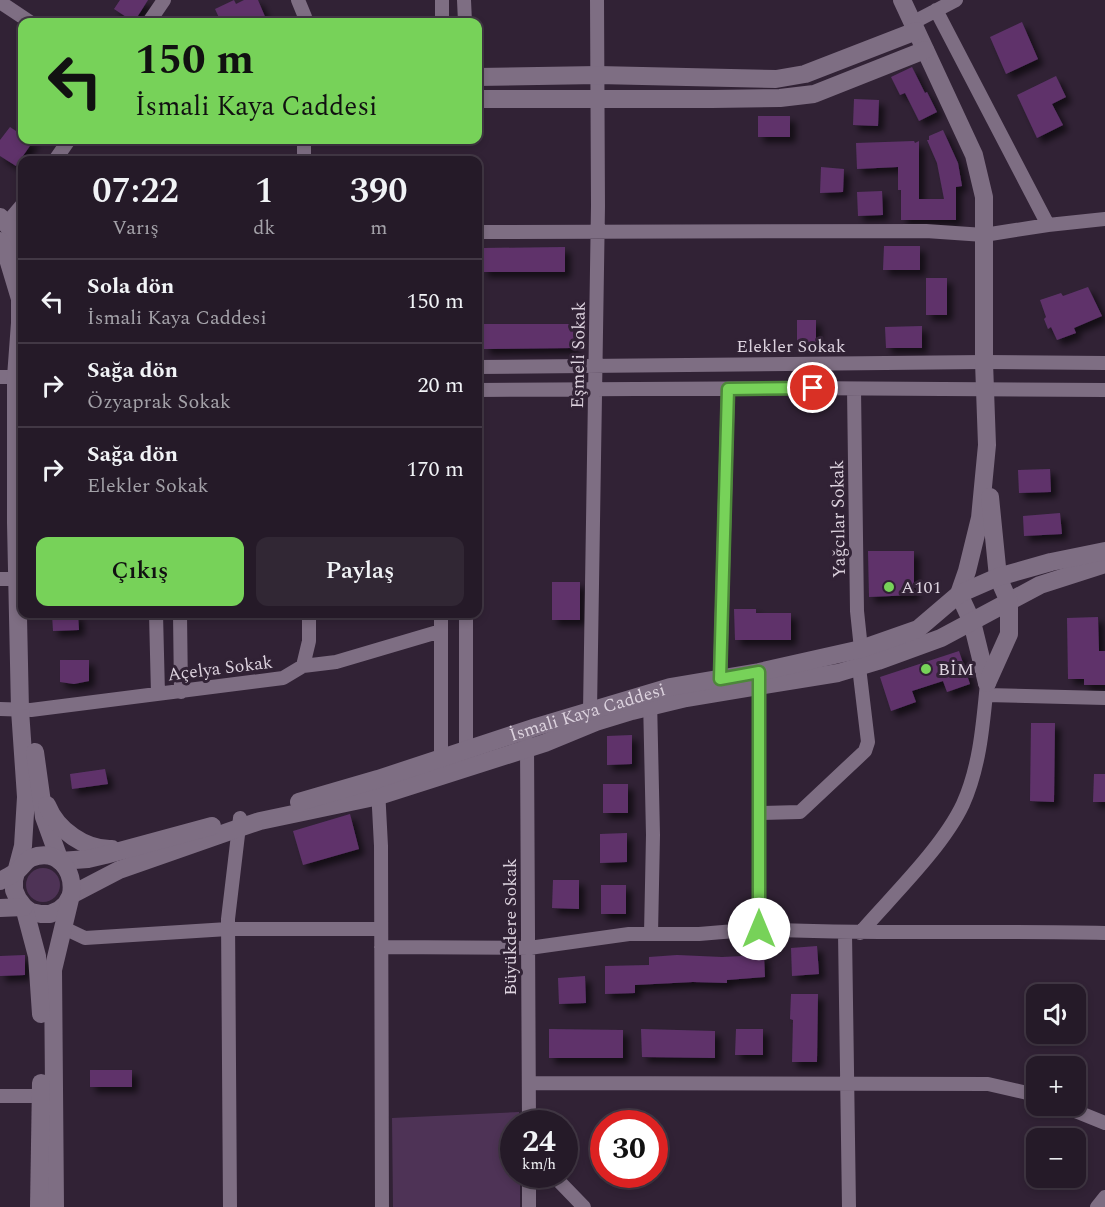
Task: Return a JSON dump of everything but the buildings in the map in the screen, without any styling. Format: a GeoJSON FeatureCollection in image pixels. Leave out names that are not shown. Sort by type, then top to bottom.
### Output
{"type":"FeatureCollection","features":[{"type":"Feature","properties":{"kind":"street"},"geometry":{"type":"LineString","coordinates":[[152,18],[164,0]]}},
{"type":"Feature","properties":{"kind":"street"},"geometry":{"type":"LineString","coordinates":[[298,0],[304,18]]}},
{"type":"Feature","properties":{"kind":"street"},"geometry":{"type":"LineString","coordinates":[[305,18],[306,0]]}},
{"type":"Feature","properties":{"kind":"street"},"geometry":{"type":"LineString","coordinates":[[442,0],[442,18]]}},
{"type":"Feature","properties":{"kind":"street"},"geometry":{"type":"LineString","coordinates":[[465,0],[465,18]]}},
{"type":"Feature","properties":{"kind":"street","name":"Eşmeli Sokak"},"geometry":{"type":"LineString","coordinates":[[590,711],[598,231],[597,0]]}},
{"type":"Feature","properties":{"kind":"street"},"geometry":{"type":"LineString","coordinates":[[597,16],[610,0]]}},
{"type":"Feature","properties":{"kind":"street"},"geometry":{"type":"LineString","coordinates":[[860,933],[942,838],[963,804],[978,760],[987,689],[1009,634],[1009,602],[998,577],[993,540],[987,446],[984,362],[984,197],[974,155],[902,0]]}},
{"type":"Feature","properties":{"kind":"street"},"geometry":{"type":"LineString","coordinates":[[482,77],[598,75],[776,78],[805,74],[914,27],[936,10],[956,0]]}},
{"type":"Feature","properties":{"kind":"street"},"geometry":{"type":"LineString","coordinates":[[0,2],[24,18]]}},
{"type":"Feature","properties":{"kind":"street"},"geometry":{"type":"LineString","coordinates":[[936,10],[1048,225]]}},
{"type":"Feature","properties":{"kind":"street"},"geometry":{"type":"LineString","coordinates":[[482,99],[768,98],[814,94],[925,50]]}},
{"type":"Feature","properties":{"kind":"street"},"geometry":{"type":"LineString","coordinates":[[18,213],[9,230],[8,259],[18,292]]}},
{"type":"Feature","properties":{"kind":"street"},"geometry":{"type":"LineString","coordinates":[[482,232],[926,231],[984,235],[1105,219]]}},
{"type":"Feature","properties":{"kind":"street"},"geometry":{"type":"LineString","coordinates":[[9,230],[18,258]]}},
{"type":"Feature","properties":{"kind":"street"},"geometry":{"type":"LineString","coordinates":[[18,338],[13,377],[9,579],[26,710],[44,817],[60,861],[71,876],[73,886],[53,970],[55,1207]]}},
{"type":"Feature","properties":{"kind":"street","name":"Elekler Sokak"},"geometry":{"type":"LineString","coordinates":[[482,367],[1105,363]]}},
{"type":"Feature","properties":{"kind":"street"},"geometry":{"type":"LineString","coordinates":[[720,679],[728,389]]}},
{"type":"Feature","properties":{"kind":"street","name":"Yağcılar Sokak"},"geometry":{"type":"LineString","coordinates":[[759,813],[800,812],[865,751],[868,742],[857,611],[854,389]]}},
{"type":"Feature","properties":{"kind":"street"},"geometry":{"type":"LineString","coordinates":[[482,390],[1105,390]]}},
{"type":"Feature","properties":{"kind":"street"},"geometry":{"type":"LineString","coordinates":[[987,446],[980,518],[967,572],[959,594],[972,622],[987,689]]}},
{"type":"Feature","properties":{"kind":"street","name":"İsmali Kaya Caddesi"},"geometry":{"type":"LineString","coordinates":[[60,861],[88,859],[378,788],[441,758],[590,711],[650,700],[670,687],[720,679],[759,680],[860,658],[918,629],[959,594],[998,577],[1051,561],[1105,551]]}},
{"type":"Feature","properties":{"kind":"street"},"geometry":{"type":"LineString","coordinates":[[860,658],[941,638],[1040,585],[1105,564]]}},
{"type":"Feature","properties":{"kind":"street"},"geometry":{"type":"LineString","coordinates":[[30,618],[26,710],[26,797],[23,846],[14,880],[14,890],[24,907],[32,912],[50,914],[66,904],[71,895],[119,870],[239,823],[228,929],[231,1207]]}},
{"type":"Feature","properties":{"kind":"street"},"geometry":{"type":"LineString","coordinates":[[156,618],[158,694]]}},
{"type":"Feature","properties":{"kind":"street"},"geometry":{"type":"LineString","coordinates":[[180,618],[181,692]]}},
{"type":"Feature","properties":{"kind":"street"},"geometry":{"type":"LineString","coordinates":[[303,666],[309,641],[309,618]]}},
{"type":"Feature","properties":{"kind":"street"},"geometry":{"type":"LineString","coordinates":[[441,618],[441,758]]}},
{"type":"Feature","properties":{"kind":"street"},"geometry":{"type":"LineString","coordinates":[[466,618],[466,750]]}},
{"type":"Feature","properties":{"kind":"street","name":"Açelya Sokak"},"geometry":{"type":"LineString","coordinates":[[0,709],[26,710],[283,678],[303,666],[336,662],[441,631]]}},
{"type":"Feature","properties":{"kind":"street"},"geometry":{"type":"LineString","coordinates":[[382,1207],[378,788],[527,749],[650,700],[759,680],[759,929]]}},
{"type":"Feature","properties":{"kind":"street"},"geometry":{"type":"LineString","coordinates":[[987,689],[1105,698]]}},
{"type":"Feature","properties":{"kind":"street"},"geometry":{"type":"LineString","coordinates":[[650,700],[653,835],[651,934]]}},
{"type":"Feature","properties":{"kind":"street","name":"Büyükdere Sokak"},"geometry":{"type":"LineString","coordinates":[[527,730],[529,1110]]}},
{"type":"Feature","properties":{"kind":"street"},"geometry":{"type":"LineString","coordinates":[[38,779],[49,810],[67,832],[80,842],[104,849],[132,848]]}},
{"type":"Feature","properties":{"kind":"street"},"geometry":{"type":"LineString","coordinates":[[0,880],[18,871],[32,858],[42,856],[60,861]]}},
{"type":"Feature","properties":{"kind":"street"},"geometry":{"type":"LineString","coordinates":[[0,908],[24,907]]}},
{"type":"Feature","properties":{"kind":"street"},"geometry":{"type":"LineString","coordinates":[[24,907],[37,956],[41,998],[39,1207]]}},
{"type":"Feature","properties":{"kind":"street"},"geometry":{"type":"LineString","coordinates":[[64,928],[85,938],[228,929],[381,929]]}},
{"type":"Feature","properties":{"kind":"street"},"geometry":{"type":"LineString","coordinates":[[381,947],[529,948],[629,934],[699,934],[759,929],[845,933],[1035,931],[1105,933]]}},
{"type":"Feature","properties":{"kind":"street"},"geometry":{"type":"LineString","coordinates":[[845,933],[849,1207]]}},
{"type":"Feature","properties":{"kind":"street"},"geometry":{"type":"LineString","coordinates":[[529,1083],[988,1084],[1026,1093]]}},
{"type":"Feature","properties":{"kind":"street"},"geometry":{"type":"LineString","coordinates":[[0,1096],[40,1096]]}},
{"type":"Feature","properties":{"kind":"street"},"geometry":{"type":"LineString","coordinates":[[1086,1115],[1105,1123]]}},
{"type":"Feature","properties":{"kind":"street"},"geometry":{"type":"LineString","coordinates":[[529,1188],[530,1207]]}},
{"type":"Feature","properties":{"kind":"street"},"geometry":{"type":"LineString","coordinates":[[566,1188],[584,1207]]}},
{"type":"Feature","properties":{"kind":"street"},"geometry":{"type":"LineString","coordinates":[[1097,1207],[1105,1197]]}},
{"type":"Feature","properties":{"kind":"shaded area"},"geometry":{"type":"Polygon","coordinates":[[[43,868],[55,873],[60,885],[55,897],[43,902],[31,897],[26,885],[31,873],[43,868]]]}},
{"type":"Feature","properties":{"kind":"shaded area"},"geometry":{"type":"Polygon","coordinates":[[[500,1113],[500,1188],[520,1188],[520,1207],[393,1207],[392,1118],[500,1113]]]}},
{"type":"Feature","properties":{"kind":"place","name":"A101"},"geometry":{"type":"Point","coordinates":[889,587]}},
{"type":"Feature","properties":{"kind":"place","name":"BİM"},"geometry":{"type":"Point","coordinates":[926,669]}},
{"type":"Feature","properties":{"kind":"route"},"geometry":{"type":"LineString","coordinates":[[759,929],[759,672],[720,679],[728,389],[813,388]]}}]}
